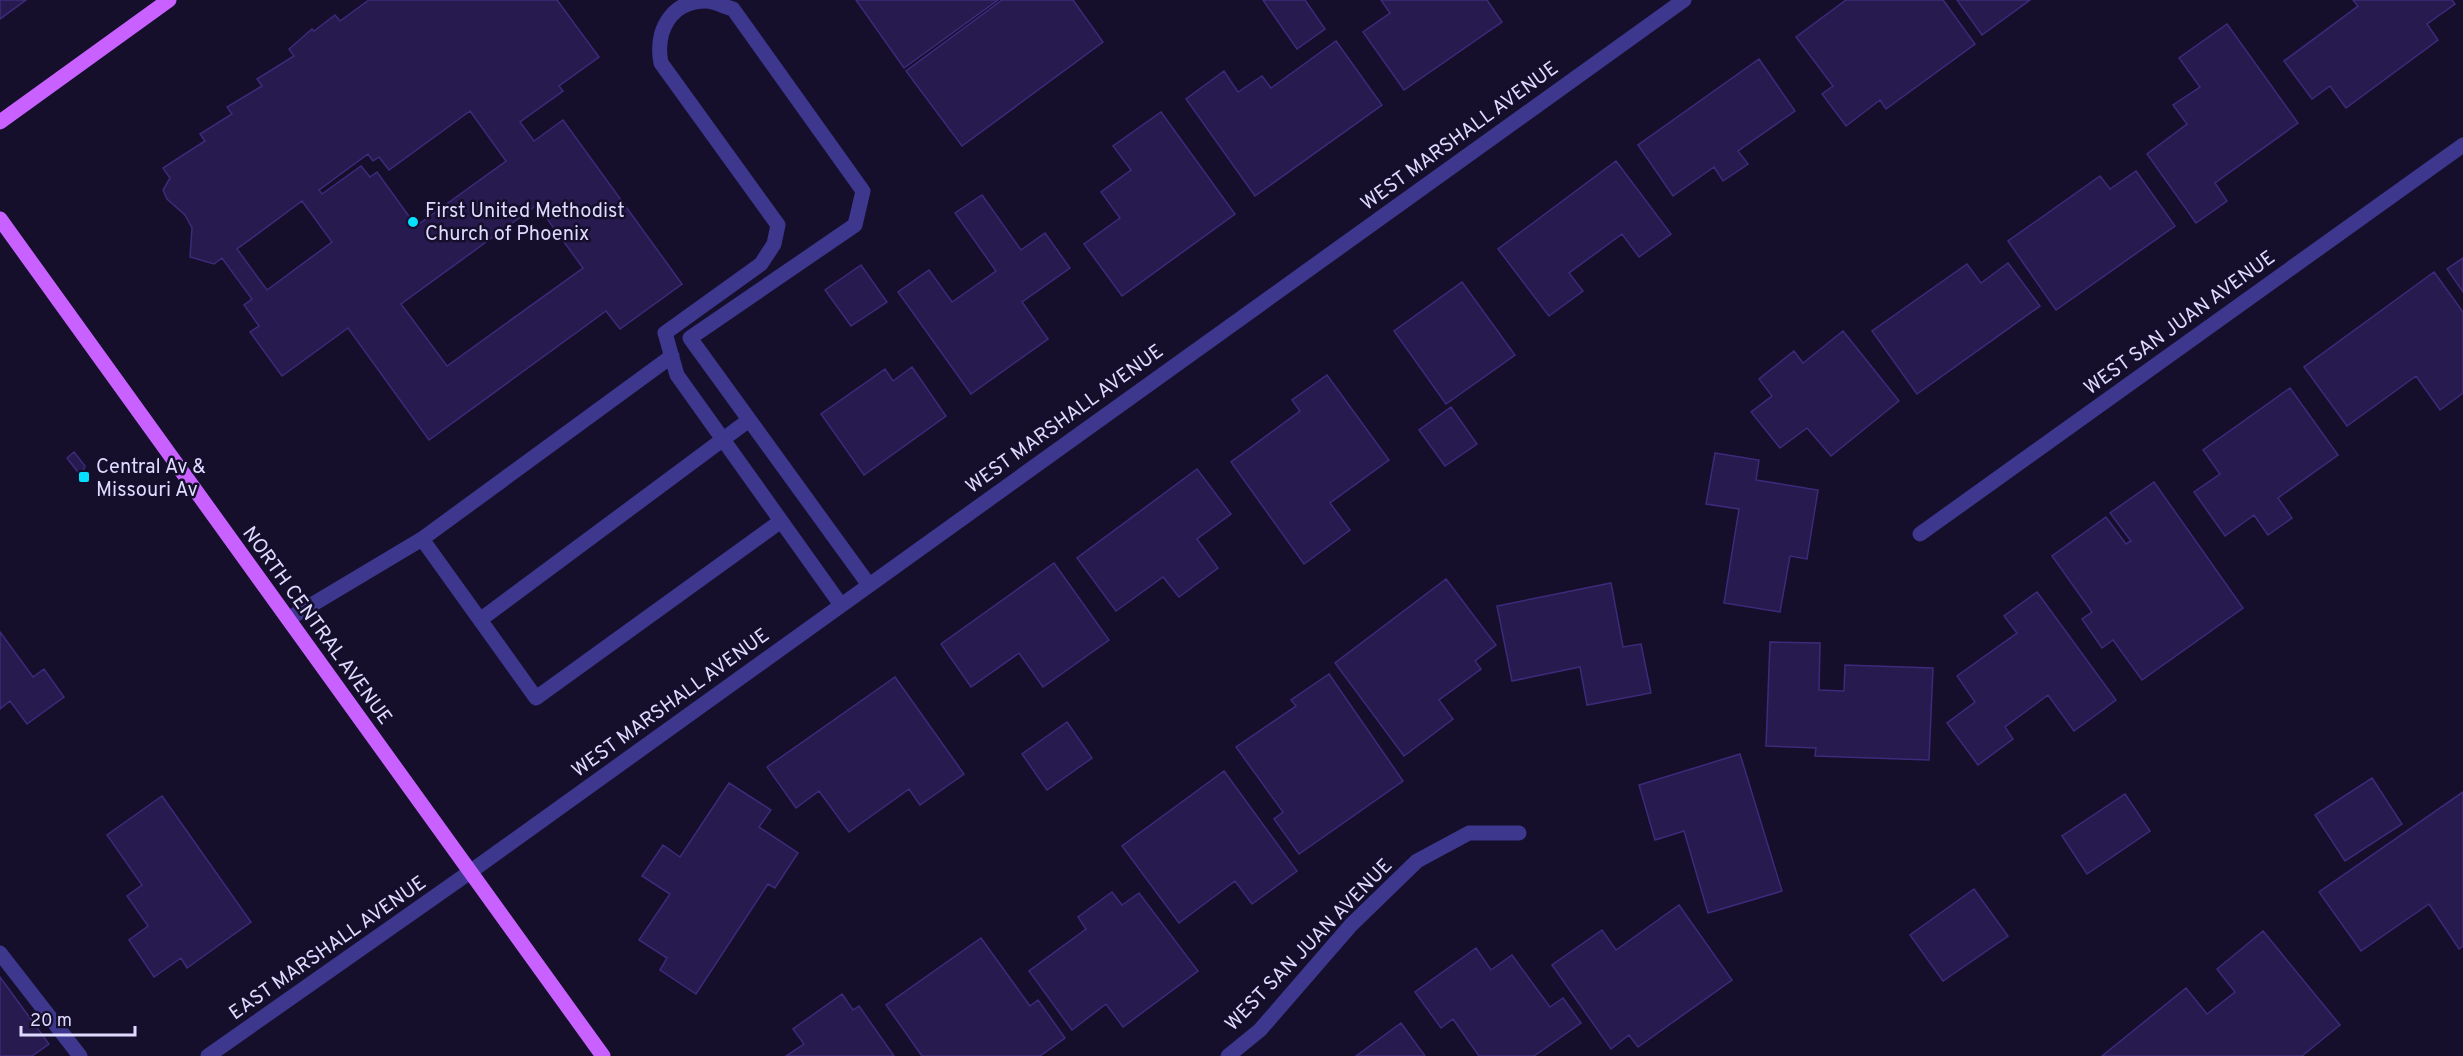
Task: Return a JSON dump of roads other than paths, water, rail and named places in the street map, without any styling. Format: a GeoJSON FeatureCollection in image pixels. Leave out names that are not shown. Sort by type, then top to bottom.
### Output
{"type":"FeatureCollection","features":[{"type":"Feature","properties":{"kind":"main road"},"geometry":{"type":"LineString","coordinates":[[0,122],[169,0]]}},
{"type":"Feature","properties":{"kind":"main road","name":"NORTH CENTRAL AVENUE"},"geometry":{"type":"LineString","coordinates":[[0,219],[603,1056]]}},
{"type":"Feature","properties":{"kind":"street","name":"WEST MARSHALL AVENUE"},"geometry":{"type":"LineString","coordinates":[[470,872],[1684,0]]}},
{"type":"Feature","properties":{"kind":"street"},"geometry":{"type":"LineString","coordinates":[[841,605],[677,375],[665,333],[762,264],[774,244],[778,225],[661,63],[658,46],[665,21],[685,5],[707,1],[733,9],[863,191],[855,225],[690,338],[869,585]]}},
{"type":"Feature","properties":{"kind":"street","name":"WEST SAN JUAN AVENUE"},"geometry":{"type":"LineString","coordinates":[[1920,534],[2463,145]]}},
{"type":"Feature","properties":{"kind":"street"},"geometry":{"type":"LineString","coordinates":[[288,619],[422,539],[672,356]]}},
{"type":"Feature","properties":{"kind":"street"},"geometry":{"type":"LineString","coordinates":[[480,620],[749,420]]}},
{"type":"Feature","properties":{"kind":"street"},"geometry":{"type":"LineString","coordinates":[[422,539],[536,698],[781,521]]}},
{"type":"Feature","properties":{"kind":"street","name":"WEST SAN JUAN AVENUE"},"geometry":{"type":"LineString","coordinates":[[1228,1056],[1260,1030],[1351,925],[1417,861],[1469,832],[1519,833]]}},
{"type":"Feature","properties":{"kind":"street","name":"EAST MARSHALL AVENUE"},"geometry":{"type":"LineString","coordinates":[[208,1056],[470,872]]}},
{"type":"Feature","properties":{"kind":"street"},"geometry":{"type":"LineString","coordinates":[[0,953],[80,1056]]}},
{"type":"Feature","properties":{"kind":"place","name":"First United Methodist Church of Phoenix"},"geometry":{"type":"Point","coordinates":[413,222]}},
{"type":"Feature","properties":{"kind":"place","name":"Central Av & Missouri Av"},"geometry":{"type":"Point","coordinates":[84,477]}}]}
